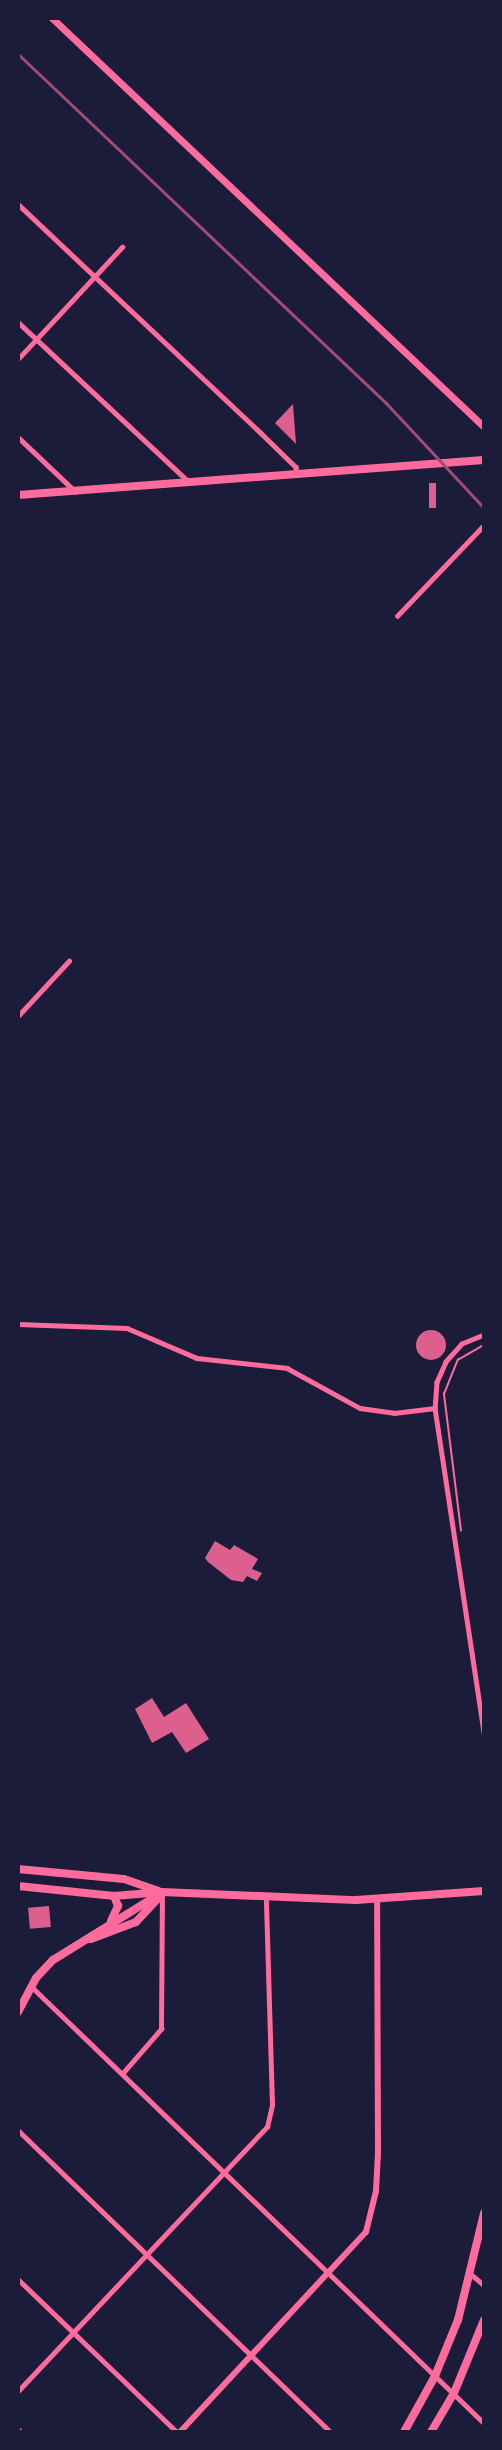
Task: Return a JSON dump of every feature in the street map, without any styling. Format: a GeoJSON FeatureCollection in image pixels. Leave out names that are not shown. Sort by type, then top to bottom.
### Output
{"type":"FeatureCollection","features":[{"type":"Feature","properties":{"kind":"main road"},"geometry":{"type":"LineString","coordinates":[[52,18],[484,427]]}},
{"type":"Feature","properties":{"kind":"main road"},"geometry":{"type":"LineString","coordinates":[[18,495],[484,460]]}},
{"type":"Feature","properties":{"kind":"main road"},"geometry":{"type":"LineString","coordinates":[[18,1869],[124,1879],[162,1892]]}},
{"type":"Feature","properties":{"kind":"main road"},"geometry":{"type":"LineString","coordinates":[[18,1886],[114,1896],[162,1892],[266,1898],[377,1900],[484,1891]]}},
{"type":"Feature","properties":{"kind":"main road"},"geometry":{"type":"LineString","coordinates":[[18,2012],[31,1986],[53,1960],[162,1892]]}},
{"type":"Feature","properties":{"kind":"main road"},"geometry":{"type":"LineString","coordinates":[[88,1940],[136,1922],[162,1892]]}},
{"type":"Feature","properties":{"kind":"main road"},"geometry":{"type":"LineString","coordinates":[[109,1924],[117,1912],[114,1896]]}},
{"type":"Feature","properties":{"kind":"main road"},"geometry":{"type":"LineString","coordinates":[[404,2432],[435,2376],[459,2320],[472,2275],[484,2213]]}},
{"type":"Feature","properties":{"kind":"main road"},"geometry":{"type":"LineString","coordinates":[[431,2432],[454,2393],[484,2320]]}},
{"type":"Feature","properties":{"kind":"street"},"geometry":{"type":"LineString","coordinates":[[18,204],[261,432],[296,467],[297,475]]}},
{"type":"Feature","properties":{"kind":"street"},"geometry":{"type":"LineString","coordinates":[[18,359],[122,247]]}},
{"type":"Feature","properties":{"kind":"street"},"geometry":{"type":"LineString","coordinates":[[18,322],[190,483]]}},
{"type":"Feature","properties":{"kind":"street"},"geometry":{"type":"LineString","coordinates":[[18,437],[75,491]]}},
{"type":"Feature","properties":{"kind":"street"},"geometry":{"type":"LineString","coordinates":[[397,616],[484,525]]}},
{"type":"Feature","properties":{"kind":"street"},"geometry":{"type":"LineString","coordinates":[[18,1016],[69,961]]}},
{"type":"Feature","properties":{"kind":"street"},"geometry":{"type":"LineString","coordinates":[[18,1324],[127,1328],[197,1358],[286,1368],[360,1408],[394,1413],[435,1408]]}},
{"type":"Feature","properties":{"kind":"street"},"geometry":{"type":"LineString","coordinates":[[484,1335],[462,1344],[446,1362],[437,1382],[435,1408],[484,1733]]}},
{"type":"Feature","properties":{"kind":"street"},"geometry":{"type":"LineString","coordinates":[[122,2074],[161,2029],[162,1892]]}},
{"type":"Feature","properties":{"kind":"street"},"geometry":{"type":"LineString","coordinates":[[18,2391],[264,2134],[272,2117],[266,1898]]}},
{"type":"Feature","properties":{"kind":"street"},"geometry":{"type":"LineString","coordinates":[[18,2279],[178,2432],[366,2232],[376,2192],[377,1900]]}},
{"type":"Feature","properties":{"kind":"street"},"geometry":{"type":"LineString","coordinates":[[31,1986],[484,2423]]}},
{"type":"Feature","properties":{"kind":"street"},"geometry":{"type":"LineString","coordinates":[[18,2130],[332,2432]]}},
{"type":"Feature","properties":{"kind":"street"},"geometry":{"type":"LineString","coordinates":[[472,2275],[484,2285]]}},
{"type":"Feature","properties":{"kind":"path"},"geometry":{"type":"LineString","coordinates":[[462,1534],[444,1394],[458,1360],[484,1345]]}},
{"type":"Feature","properties":{"kind":"building"},"geometry":{"type":"Polygon","coordinates":[[[293,404],[296,444],[275,423],[293,404]]]}},
{"type":"Feature","properties":{"kind":"building"},"geometry":{"type":"Polygon","coordinates":[[[429,483],[436,483],[436,508],[429,508],[429,483]]]}},
{"type":"Feature","properties":{"kind":"building"},"geometry":{"type":"Polygon","coordinates":[[[431,1330],[442,1334],[446,1345],[442,1356],[431,1360],[420,1356],[416,1345],[420,1334],[431,1330]]]}},
{"type":"Feature","properties":{"kind":"building"},"geometry":{"type":"Polygon","coordinates":[[[215,1541],[230,1550],[234,1545],[258,1559],[252,1569],[262,1573],[257,1581],[247,1576],[243,1582],[231,1580],[208,1562],[205,1558],[215,1541]]]}},
{"type":"Feature","properties":{"kind":"building"},"geometry":{"type":"Polygon","coordinates":[[[152,1698],[164,1717],[186,1703],[209,1739],[186,1753],[172,1732],[152,1743],[135,1709],[152,1698]]]}},
{"type":"Feature","properties":{"kind":"building"},"geometry":{"type":"Polygon","coordinates":[[[49,1906],[51,1927],[30,1929],[28,1908],[49,1906]]]}},
{"type":"Feature","properties":{"kind":"railway"},"geometry":{"type":"LineString","coordinates":[[18,54],[386,403],[484,508]]}}]}
